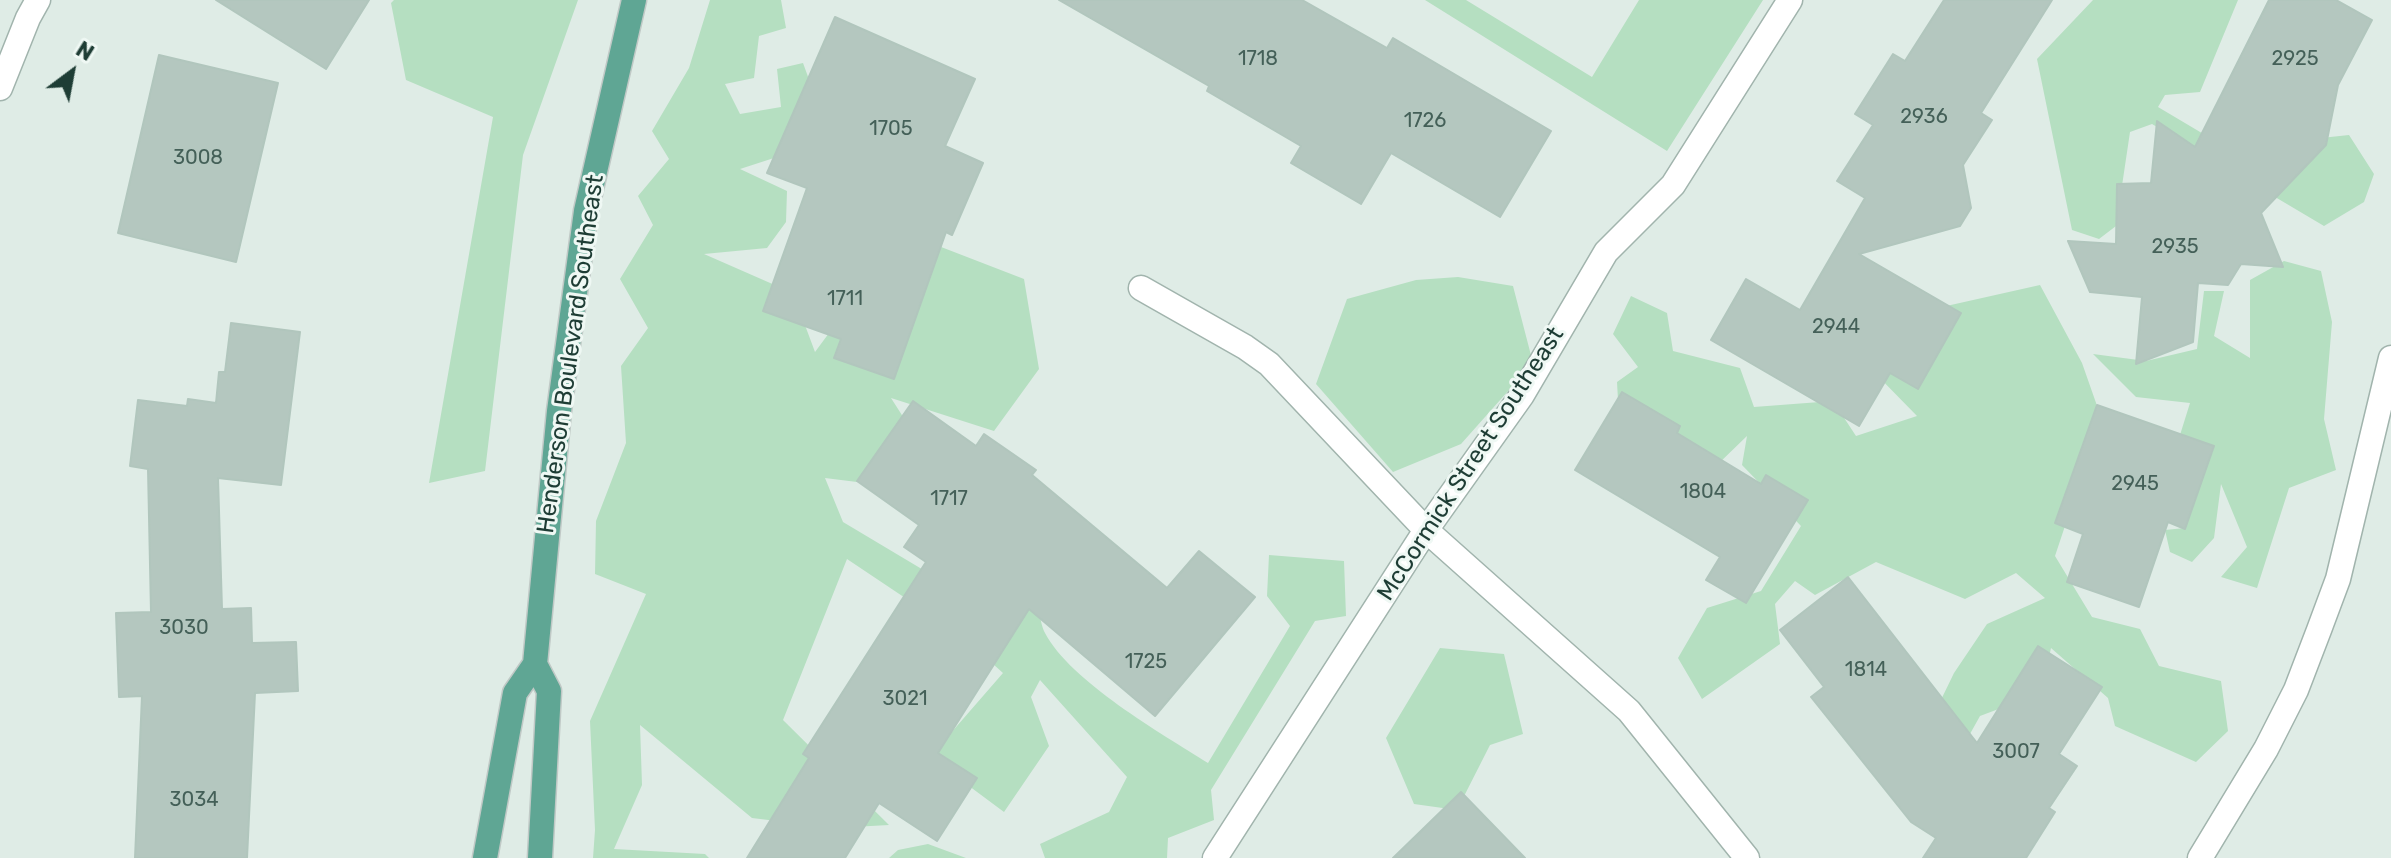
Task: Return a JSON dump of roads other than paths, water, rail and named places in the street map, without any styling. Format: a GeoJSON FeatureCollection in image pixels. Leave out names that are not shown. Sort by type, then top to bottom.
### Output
{"type":"FeatureCollection","features":[{"type":"Feature","properties":{"kind":"main road","name":"Henderson Boulevard Southeast"},"geometry":{"type":"LineString","coordinates":[[485,858],[515,693],[535,664],[559,411],[586,211],[634,0]]}},
{"type":"Feature","properties":{"kind":"main road","name":"Henderson Boulevard Southeast"},"geometry":{"type":"LineString","coordinates":[[535,664],[549,691],[540,858]]}},
{"type":"Feature","properties":{"kind":"street"},"geometry":{"type":"LineString","coordinates":[[0,88],[38,0]]}},
{"type":"Feature","properties":{"kind":"street","name":"McCormick Street Southeast"},"geometry":{"type":"LineString","coordinates":[[1215,858],[1426,530],[1522,395],[1606,252],[1673,185],[1790,0]]}},
{"type":"Feature","properties":{"kind":"street"},"geometry":{"type":"LineString","coordinates":[[1141,288],[1269,364],[1426,530],[1629,711],[1747,858]]}},
{"type":"Feature","properties":{"kind":"street"},"geometry":{"type":"LineString","coordinates":[[2200,858],[2266,749],[2296,690],[2338,579],[2391,358]]}}]}
